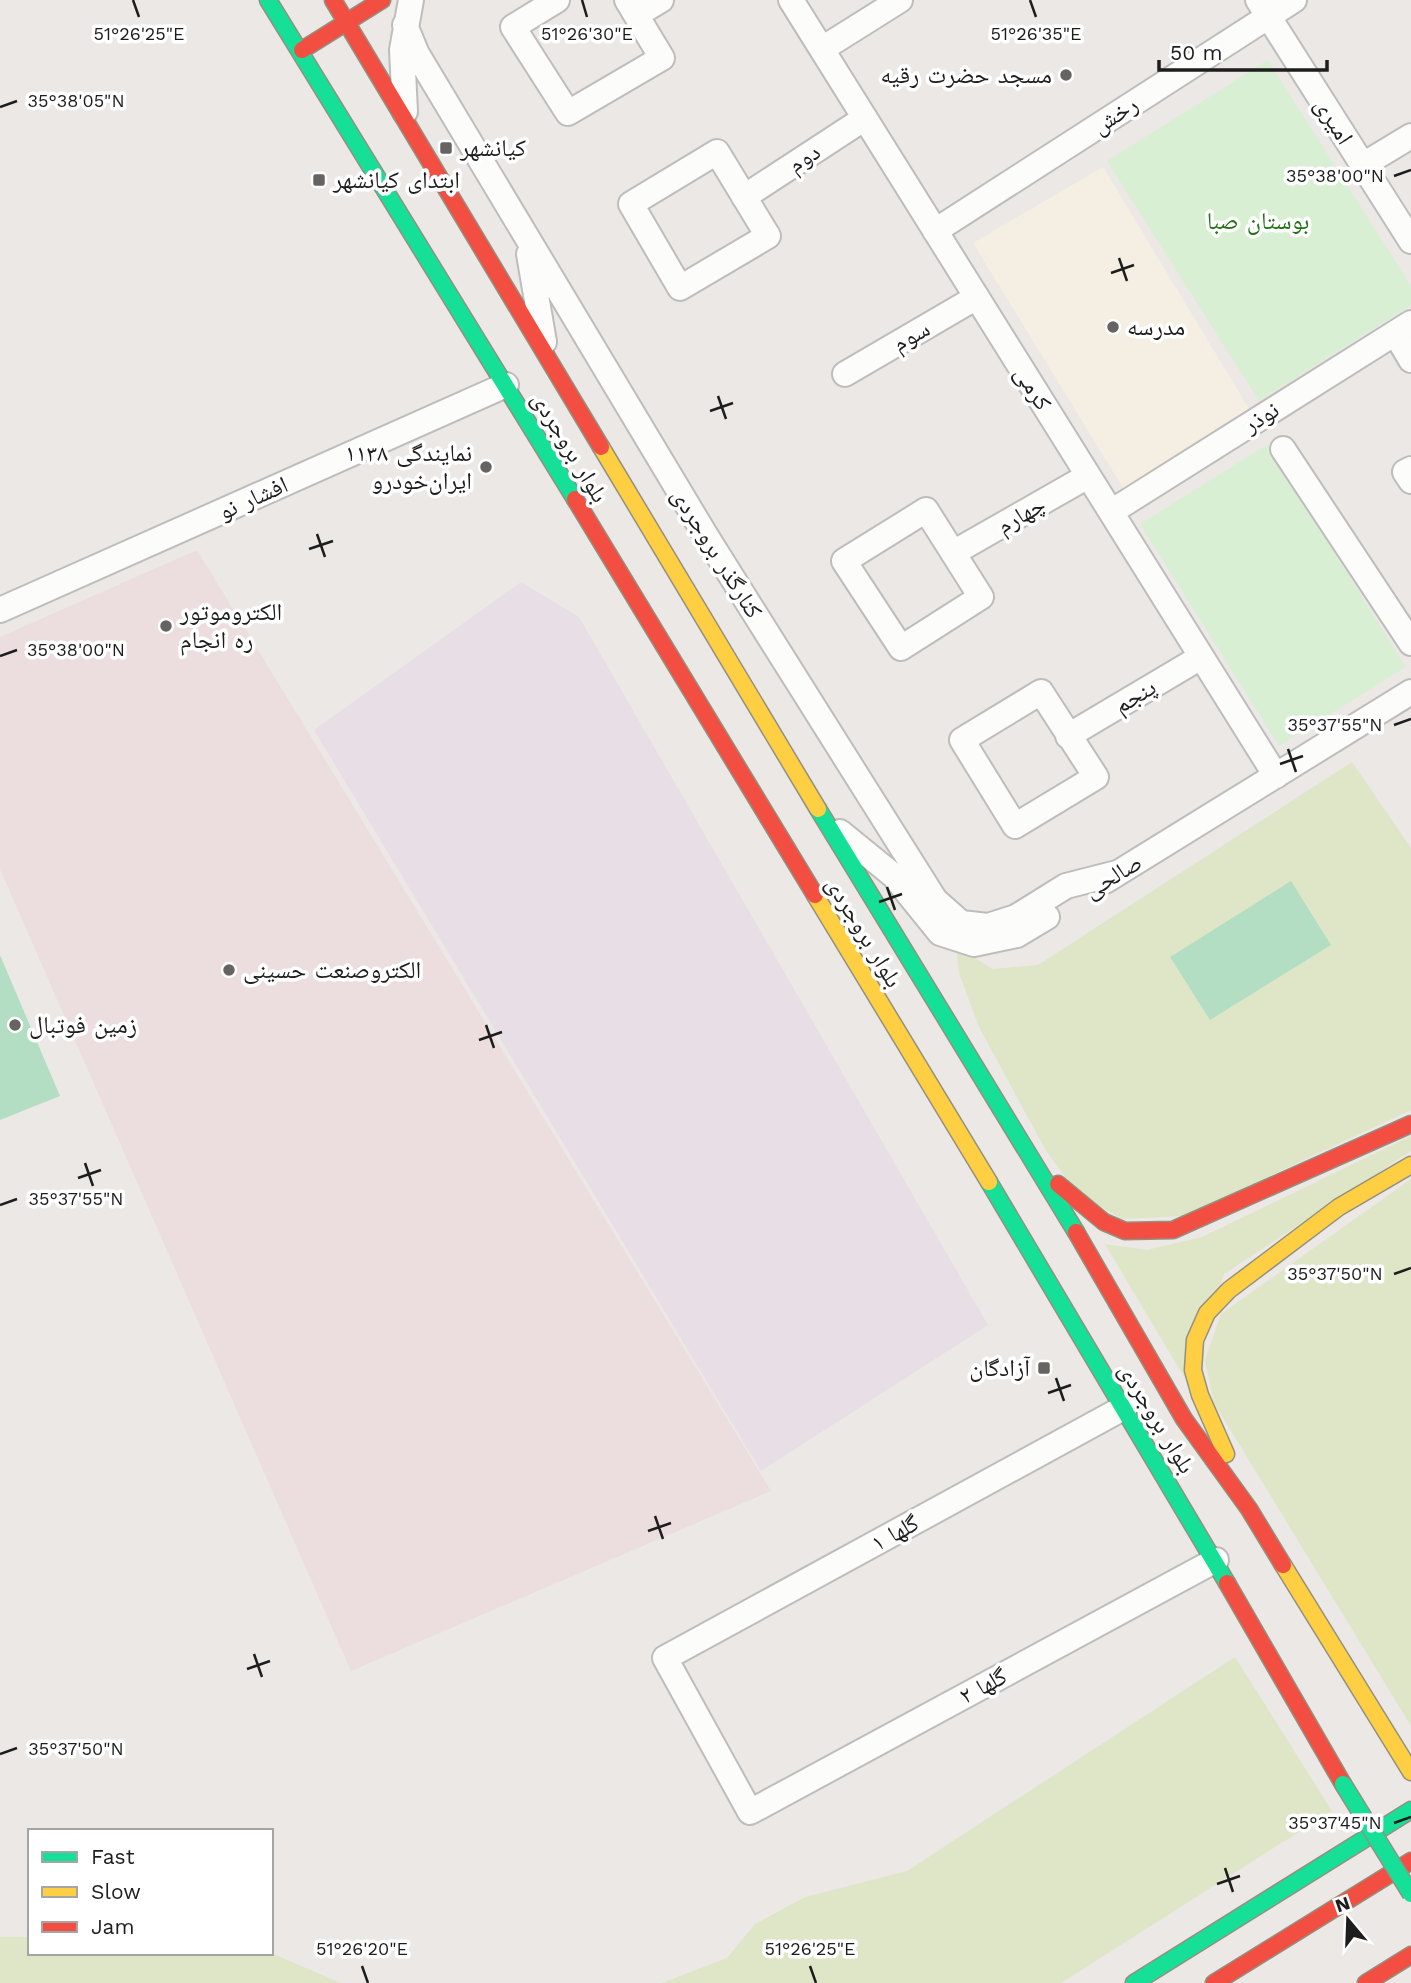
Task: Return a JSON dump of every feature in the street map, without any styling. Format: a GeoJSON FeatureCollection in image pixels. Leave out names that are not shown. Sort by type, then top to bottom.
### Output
{"type":"FeatureCollection","features":[{"type":"Feature","properties":{"kind":"main road","name":"بلوار بروجردی"},"geometry":{"type":"LineString","coordinates":[[268,0],[302,50],[1125,1407],[1216,1560],[1343,1784],[1411,1894]]}},
{"type":"Feature","properties":{"kind":"main road","name":"بلوار بروجردی"},"geometry":{"type":"LineString","coordinates":[[333,0],[829,823],[926,989],[1039,1168],[1184,1419],[1249,1509],[1411,1772]]}},
{"type":"Feature","properties":{"kind":"main road"},"geometry":{"type":"LineString","coordinates":[[302,50],[382,0]]}},
{"type":"Feature","properties":{"kind":"main road"},"geometry":{"type":"LineString","coordinates":[[1039,1168],[1104,1223],[1125,1231],[1151,1233],[1173,1230],[1197,1221],[1411,1124]]}},
{"type":"Feature","properties":{"kind":"main road"},"geometry":{"type":"LineString","coordinates":[[1249,1509],[1196,1380],[1192,1357],[1196,1334],[1208,1312],[1228,1291],[1374,1185],[1411,1165]]}},
{"type":"Feature","properties":{"kind":"main road"},"geometry":{"type":"LineString","coordinates":[[1134,1983],[1411,1810]]}},
{"type":"Feature","properties":{"kind":"main road"},"geometry":{"type":"LineString","coordinates":[[1214,1983],[1411,1860]]}},
{"type":"Feature","properties":{"kind":"main road"},"geometry":{"type":"LineString","coordinates":[[1366,1983],[1411,1955]]}},
{"type":"Feature","properties":{"kind":"street"},"geometry":{"type":"LineString","coordinates":[[406,120],[401,77],[405,25],[411,0]]}},
{"type":"Feature","properties":{"kind":"street"},"geometry":{"type":"LineString","coordinates":[[557,0],[513,27],[568,113],[662,58],[632,8],[661,0]]}},
{"type":"Feature","properties":{"kind":"street","name":"کرمی"},"geometry":{"type":"LineString","coordinates":[[791,0],[1276,776]]}},
{"type":"Feature","properties":{"kind":"street"},"geometry":{"type":"LineString","coordinates":[[822,49],[900,0]]}},
{"type":"Feature","properties":{"kind":"street","name":"رخش"},"geometry":{"type":"LineString","coordinates":[[935,231],[1263,8],[1294,0]]}},
{"type":"Feature","properties":{"kind":"street","name":"امیری"},"geometry":{"type":"LineString","coordinates":[[1263,8],[1411,241]]}},
{"type":"Feature","properties":{"kind":"street","name":"کنارگذر بروجردی"},"geometry":{"type":"LineString","coordinates":[[405,25],[417,54],[706,536],[935,900],[961,923],[988,926],[1016,917],[1066,886],[1117,873]]}},
{"type":"Feature","properties":{"kind":"street","name":"دوم"},"geometry":{"type":"LineString","coordinates":[[744,197],[865,118]]}},
{"type":"Feature","properties":{"kind":"street"},"geometry":{"type":"LineString","coordinates":[[1363,165],[1411,136]]}},
{"type":"Feature","properties":{"kind":"street"},"geometry":{"type":"LineString","coordinates":[[717,152],[744,197],[768,236],[680,288],[631,204],[717,152]]}},
{"type":"Feature","properties":{"kind":"street"},"geometry":{"type":"LineString","coordinates":[[527,238],[546,353]]}},
{"type":"Feature","properties":{"kind":"street","name":"سوم"},"geometry":{"type":"LineString","coordinates":[[845,374],[977,297]]}},
{"type":"Feature","properties":{"kind":"street"},"geometry":{"type":"LineString","coordinates":[[1403,328],[1411,360]]}},
{"type":"Feature","properties":{"kind":"street","name":"نوذر"},"geometry":{"type":"LineString","coordinates":[[1111,512],[1403,328]]}},
{"type":"Feature","properties":{"kind":"street","name":"افشار نو"},"geometry":{"type":"LineString","coordinates":[[0,610],[506,385]]}},
{"type":"Feature","properties":{"kind":"street"},"geometry":{"type":"LineString","coordinates":[[1283,449],[1411,643]]}},
{"type":"Feature","properties":{"kind":"street"},"geometry":{"type":"LineString","coordinates":[[1411,469],[1405,472],[1411,481]]}},
{"type":"Feature","properties":{"kind":"street","name":"چهارم"},"geometry":{"type":"LineString","coordinates":[[953,554],[1088,475]]}},
{"type":"Feature","properties":{"kind":"street"},"geometry":{"type":"LineString","coordinates":[[926,510],[953,554],[981,597],[901,648],[844,561],[926,510]]}},
{"type":"Feature","properties":{"kind":"street","name":"پنجم"},"geometry":{"type":"LineString","coordinates":[[1068,736],[1201,657]]}},
{"type":"Feature","properties":{"kind":"street"},"geometry":{"type":"LineString","coordinates":[[1041,692],[1068,736],[1096,777],[1015,826],[962,740],[1041,692]]}},
{"type":"Feature","properties":{"kind":"street","name":"صالحی"},"geometry":{"type":"LineString","coordinates":[[829,823],[894,876],[940,933],[974,944],[1017,936],[1411,692]]}},
{"type":"Feature","properties":{"kind":"street","name":"گلها ۱"},"geometry":{"type":"LineString","coordinates":[[750,1812],[665,1658],[1125,1407]]}},
{"type":"Feature","properties":{"kind":"street","name":"گلها ۲"},"geometry":{"type":"LineString","coordinates":[[750,1812],[1216,1560]]}},
{"type":"Feature","properties":{"kind":"shaded area","name":"مدرسه"},"geometry":{"type":"Polygon","coordinates":[[[1103,167],[1251,412],[1125,491],[973,243],[1103,167]]]}},
{"type":"Feature","properties":{"kind":"shaded area"},"geometry":{"type":"Polygon","coordinates":[[[197,550],[771,1491],[351,1671],[0,869],[0,637],[197,550]]]}},
{"type":"Feature","properties":{"kind":"shaded area"},"geometry":{"type":"Polygon","coordinates":[[[521,582],[579,617],[988,1325],[761,1471],[314,730],[521,582]]]}},
{"type":"Feature","properties":{"kind":"green space","name":"بوستان صبا"},"geometry":{"type":"Polygon","coordinates":[[[1268,60],[1411,286],[1411,305],[1259,401],[1107,161],[1268,60]]]}},
{"type":"Feature","properties":{"kind":"green space"},"geometry":{"type":"Polygon","coordinates":[[[1267,445],[1406,667],[1279,746],[1140,524],[1267,445]]]}},
{"type":"Feature","properties":{"kind":"green space"},"geometry":{"type":"Polygon","coordinates":[[[1352,762],[1411,848],[1411,1110],[1184,1216],[1122,1219],[1077,1193],[1045,1149],[979,1027],[959,973],[956,945],[992,969],[1038,965],[1352,762]]]}},
{"type":"Feature","properties":{"kind":"green space"},"geometry":{"type":"Polygon","coordinates":[[[1291,881],[1331,945],[1210,1020],[1170,957],[1291,881]]]}},
{"type":"Feature","properties":{"kind":"green space","name":"زمین فوتبال"},"geometry":{"type":"Polygon","coordinates":[[[0,955],[60,1096],[0,1120],[0,955]]]}},
{"type":"Feature","properties":{"kind":"green space"},"geometry":{"type":"Polygon","coordinates":[[[1411,1136],[1411,1151],[1224,1274],[1187,1382],[1105,1244],[1147,1250],[1202,1237],[1411,1136]]]}},
{"type":"Feature","properties":{"kind":"green space"},"geometry":{"type":"Polygon","coordinates":[[[1411,1179],[1411,1726],[1214,1403],[1205,1360],[1221,1314],[1411,1179]]]}},
{"type":"Feature","properties":{"kind":"green space"},"geometry":{"type":"Polygon","coordinates":[[[1235,1657],[1332,1811],[1061,1983],[662,1983],[727,1958],[755,1924],[805,1897],[907,1871],[1235,1657]]]}},
{"type":"Feature","properties":{"kind":"green space"},"geometry":{"type":"Polygon","coordinates":[[[0,1937],[28,1937],[28,1955],[273,1954],[341,1983],[0,1983],[0,1937]]]}},
{"type":"Feature","properties":{"kind":"traffic: fast"},"geometry":{"type":"LineString","coordinates":[[268,0],[575,499]]}},
{"type":"Feature","properties":{"kind":"traffic: fast"},"geometry":{"type":"LineString","coordinates":[[818,809],[1076,1232]]}},
{"type":"Feature","properties":{"kind":"traffic: fast"},"geometry":{"type":"LineString","coordinates":[[989,1182],[1227,1583]]}},
{"type":"Feature","properties":{"kind":"traffic: fast"},"geometry":{"type":"LineString","coordinates":[[1343,1784],[1411,1894]]}},
{"type":"Feature","properties":{"kind":"traffic: fast"},"geometry":{"type":"LineString","coordinates":[[1134,1983],[1411,1810]]}},
{"type":"Feature","properties":{"kind":"traffic: slow"},"geometry":{"type":"LineString","coordinates":[[601,447],[818,809]]}},
{"type":"Feature","properties":{"kind":"traffic: slow"},"geometry":{"type":"LineString","coordinates":[[815,895],[989,1182]]}},
{"type":"Feature","properties":{"kind":"traffic: slow"},"geometry":{"type":"LineString","coordinates":[[1226,1454],[1200,1395],[1193,1370],[1195,1340],[1207,1313],[1229,1290],[1339,1207],[1411,1165]]}},
{"type":"Feature","properties":{"kind":"traffic: slow"},"geometry":{"type":"LineString","coordinates":[[1283,1565],[1411,1772]]}},
{"type":"Feature","properties":{"kind":"traffic: jam"},"geometry":{"type":"LineString","coordinates":[[333,0],[601,447]]}},
{"type":"Feature","properties":{"kind":"traffic: jam"},"geometry":{"type":"LineString","coordinates":[[302,50],[382,0]]}},
{"type":"Feature","properties":{"kind":"traffic: jam"},"geometry":{"type":"LineString","coordinates":[[575,499],[815,895]]}},
{"type":"Feature","properties":{"kind":"traffic: jam"},"geometry":{"type":"LineString","coordinates":[[1058,1184],[1104,1222],[1125,1231],[1173,1230],[1411,1124]]}},
{"type":"Feature","properties":{"kind":"traffic: jam"},"geometry":{"type":"LineString","coordinates":[[1076,1232],[1184,1419],[1249,1509],[1283,1565]]}},
{"type":"Feature","properties":{"kind":"traffic: jam"},"geometry":{"type":"LineString","coordinates":[[1227,1583],[1343,1784]]}},
{"type":"Feature","properties":{"kind":"traffic: jam"},"geometry":{"type":"LineString","coordinates":[[1214,1983],[1411,1861]]}},
{"type":"Feature","properties":{"kind":"traffic: jam"},"geometry":{"type":"LineString","coordinates":[[1366,1983],[1411,1955]]}},
{"type":"Feature","properties":{"kind":"place","name":"مسجد حضرت رقیه"},"geometry":{"type":"Point","coordinates":[1066,75]}},
{"type":"Feature","properties":{"kind":"place","name":"کیانشهر"},"geometry":{"type":"Point","coordinates":[446,148]}},
{"type":"Feature","properties":{"kind":"place","name":"ابتدای کیانشهر"},"geometry":{"type":"Point","coordinates":[319,180]}},
{"type":"Feature","properties":{"kind":"place","name":"مدرسه"},"geometry":{"type":"Point","coordinates":[1113,327]}},
{"type":"Feature","properties":{"kind":"place","name":"نمایندگی ۱۱۳۸ ایران‌خودرو"},"geometry":{"type":"Point","coordinates":[486,467]}},
{"type":"Feature","properties":{"kind":"place","name":"الکتروموتور ره انجام"},"geometry":{"type":"Point","coordinates":[166,626]}},
{"type":"Feature","properties":{"kind":"place","name":"الکتروصنعت حسینی"},"geometry":{"type":"Point","coordinates":[229,970]}},
{"type":"Feature","properties":{"kind":"place","name":"زمین فوتبال"},"geometry":{"type":"Point","coordinates":[15,1025]}},
{"type":"Feature","properties":{"kind":"place","name":"آزادگان"},"geometry":{"type":"Point","coordinates":[1044,1368]}}]}
